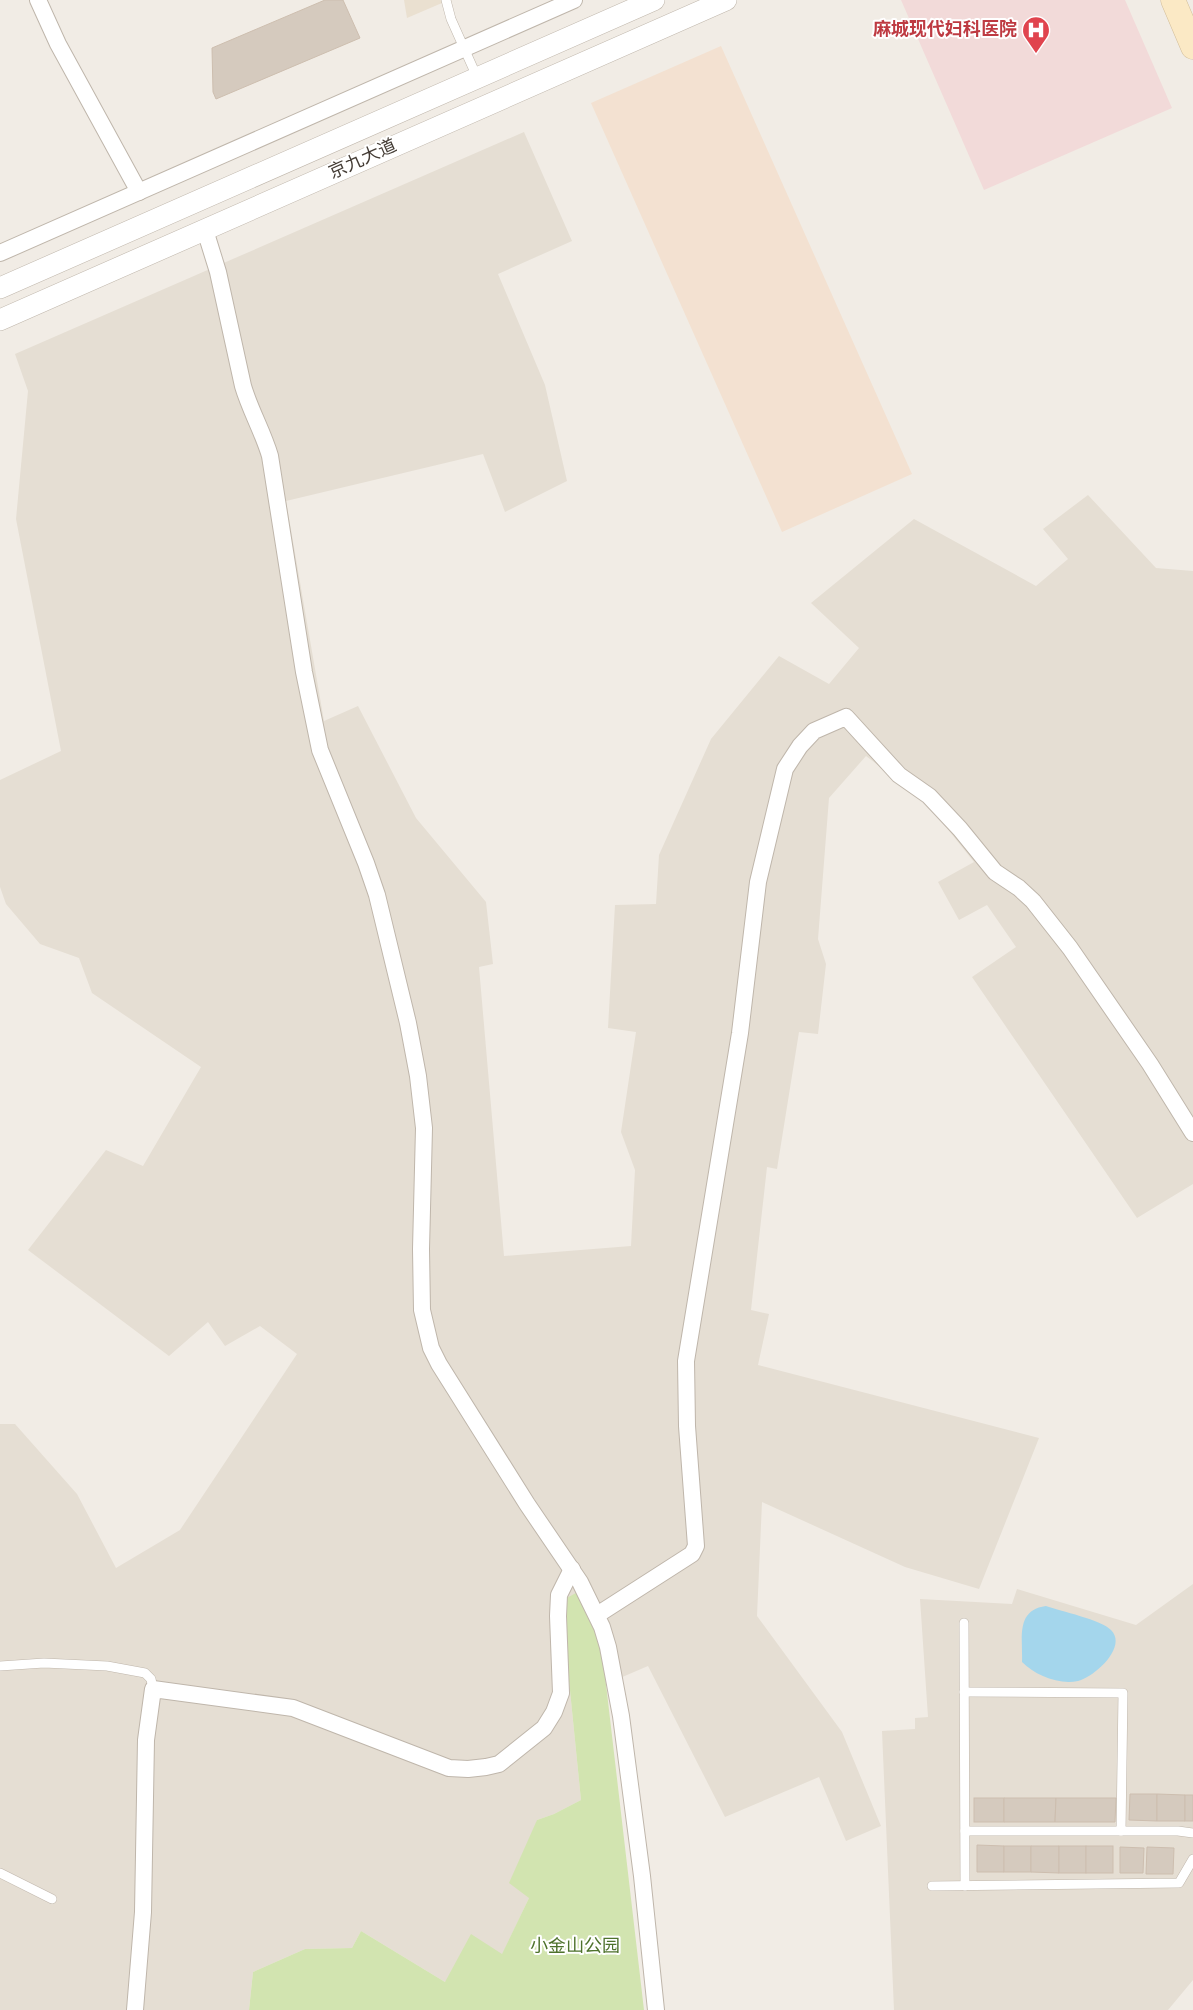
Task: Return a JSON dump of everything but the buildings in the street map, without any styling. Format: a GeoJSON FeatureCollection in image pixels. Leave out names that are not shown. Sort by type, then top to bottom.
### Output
{"type":"FeatureCollection","features":[{"type":"Feature","properties":{"kind":"main road"},"geometry":{"type":"LineString","coordinates":[[1173,0],[1193,47]]}},
{"type":"Feature","properties":{"kind":"street"},"geometry":{"type":"LineString","coordinates":[[38,0],[58,44],[139,192]]}},
{"type":"Feature","properties":{"kind":"street"},"geometry":{"type":"LineString","coordinates":[[0,254],[574,0]]}},
{"type":"Feature","properties":{"kind":"street","name":"京九大道"},"geometry":{"type":"LineString","coordinates":[[0,288],[654,0]]}},
{"type":"Feature","properties":{"kind":"street","name":"京九大道"},"geometry":{"type":"LineString","coordinates":[[0,320],[726,0]]}},
{"type":"Feature","properties":{"kind":"street"},"geometry":{"type":"LineString","coordinates":[[205,230],[218,272],[247,401],[265,438],[270,456],[304,672],[320,750],[377,895],[410,1032],[418,1076],[424,1128],[421,1249],[424,1323],[431,1348],[439,1364],[527,1504],[572,1569],[598,1615],[608,1647],[621,1716],[642,1876],[656,2010]]}},
{"type":"Feature","properties":{"kind":"street"},"geometry":{"type":"LineString","coordinates":[[598,1615],[692,1554],[696,1546],[687,1426],[686,1361],[740,1033],[758,882],[785,769],[800,746],[814,731],[846,717],[899,775],[929,796],[960,829],[995,872],[1019,888],[1033,901],[1086,971],[1150,1064],[1193,1133]]}},
{"type":"Feature","properties":{"kind":"street"},"geometry":{"type":"LineString","coordinates":[[135,2010],[143,1912],[146,1740],[153,1689],[293,1708],[449,1768],[468,1770],[486,1768],[498,1764],[544,1728],[554,1712],[561,1693],[559,1596],[572,1569]]}},
{"type":"Feature","properties":{"kind":"lane"},"geometry":{"type":"LineString","coordinates":[[446,0],[451,19],[477,78]]}},
{"type":"Feature","properties":{"kind":"lane"},"geometry":{"type":"LineString","coordinates":[[964,1623],[965,1886]]}},
{"type":"Feature","properties":{"kind":"lane"},"geometry":{"type":"LineString","coordinates":[[0,1666],[44,1663],[107,1666],[145,1673],[151,1679],[153,1689]]}},
{"type":"Feature","properties":{"kind":"lane"},"geometry":{"type":"LineString","coordinates":[[964,1692],[1123,1693],[1121,1831]]}},
{"type":"Feature","properties":{"kind":"lane"},"geometry":{"type":"LineString","coordinates":[[965,1832],[1121,1831],[1193,1833]]}},
{"type":"Feature","properties":{"kind":"lane"},"geometry":{"type":"LineString","coordinates":[[932,1886],[1179,1883],[1193,1859]]}},
{"type":"Feature","properties":{"kind":"lane"},"geometry":{"type":"LineString","coordinates":[[0,1873],[52,1899]]}},
{"type":"Feature","properties":{"kind":"shaded area"},"geometry":{"type":"Polygon","coordinates":[[[404,0],[449,0],[407,18],[404,0]]]}},
{"type":"Feature","properties":{"kind":"shaded area","name":"麻城现代妇科医院"},"geometry":{"type":"Polygon","coordinates":[[[901,0],[1125,0],[1172,108],[984,190],[901,0]]]}},
{"type":"Feature","properties":{"kind":"shaded area"},"geometry":{"type":"Polygon","coordinates":[[[721,46],[912,474],[782,532],[591,103],[721,46]]]}},
{"type":"Feature","properties":{"kind":"shaded area"},"geometry":{"type":"Polygon","coordinates":[[[524,132],[572,241],[498,274],[545,385],[567,481],[505,512],[483,454],[286,501],[324,721],[358,706],[416,818],[486,902],[493,964],[479,967],[504,1256],[631,1246],[635,1170],[621,1132],[636,1032],[608,1028],[615,905],[656,904],[659,855],[711,739],[779,656],[829,684],[859,648],[811,603],[914,519],[1036,586],[1068,559],[1043,529],[1088,495],[1156,568],[1193,571],[1193,1184],[1137,1218],[972,977],[1016,947],[987,905],[959,920],[938,882],[974,862],[926,802],[866,756],[829,798],[818,939],[826,964],[818,1034],[799,1032],[777,1169],[767,1167],[751,1310],[769,1314],[758,1365],[1039,1438],[979,1589],[905,1567],[762,1502],[757,1616],[842,1732],[881,1826],[846,1841],[819,1777],[725,1817],[648,1666],[606,1684],[602,1650],[561,1601],[581,1800],[554,1814],[537,1820],[529,1898],[502,1955],[445,1982],[361,1931],[352,1948],[305,1949],[253,1972],[249,2010],[0,2010],[0,1424],[15,1424],[77,1494],[116,1568],[180,1530],[297,1354],[260,1326],[225,1346],[208,1322],[169,1356],[28,1250],[106,1150],[143,1166],[201,1067],[92,993],[79,958],[40,944],[6,904],[0,887],[0,780],[61,751],[16,519],[28,391],[15,354],[524,132]]]}},
{"type":"Feature","properties":{"kind":"shaded area"},"geometry":{"type":"Polygon","coordinates":[[[1193,1584],[1193,1980],[1168,2010],[894,2010],[882,1731],[915,1729],[915,1718],[928,1717],[920,1599],[1012,1604],[1017,1589],[1136,1625],[1193,1584]]]}},
{"type":"Feature","properties":{"kind":"green space","name":"小金山公园"},"geometry":{"type":"Polygon","coordinates":[[[576,1593],[590,1617],[602,1650],[644,2010],[249,2010],[253,1972],[305,1949],[352,1948],[361,1931],[445,1982],[471,1934],[502,1954],[529,1898],[509,1883],[537,1820],[554,1814],[581,1800],[561,1601],[576,1593]]]}},
{"type":"Feature","properties":{"kind":"water"},"geometry":{"type":"Polygon","coordinates":[[[1046,1606],[1099,1623],[1111,1630],[1115,1637],[1115,1645],[1112,1653],[1100,1668],[1078,1681],[1063,1682],[1040,1675],[1022,1662],[1022,1635],[1025,1619],[1029,1613],[1046,1606]]]}},
{"type":"Feature","properties":{"kind":"place","name":"麻城现代妇科医院"},"geometry":{"type":"Point","coordinates":[1036,54]}}]}
